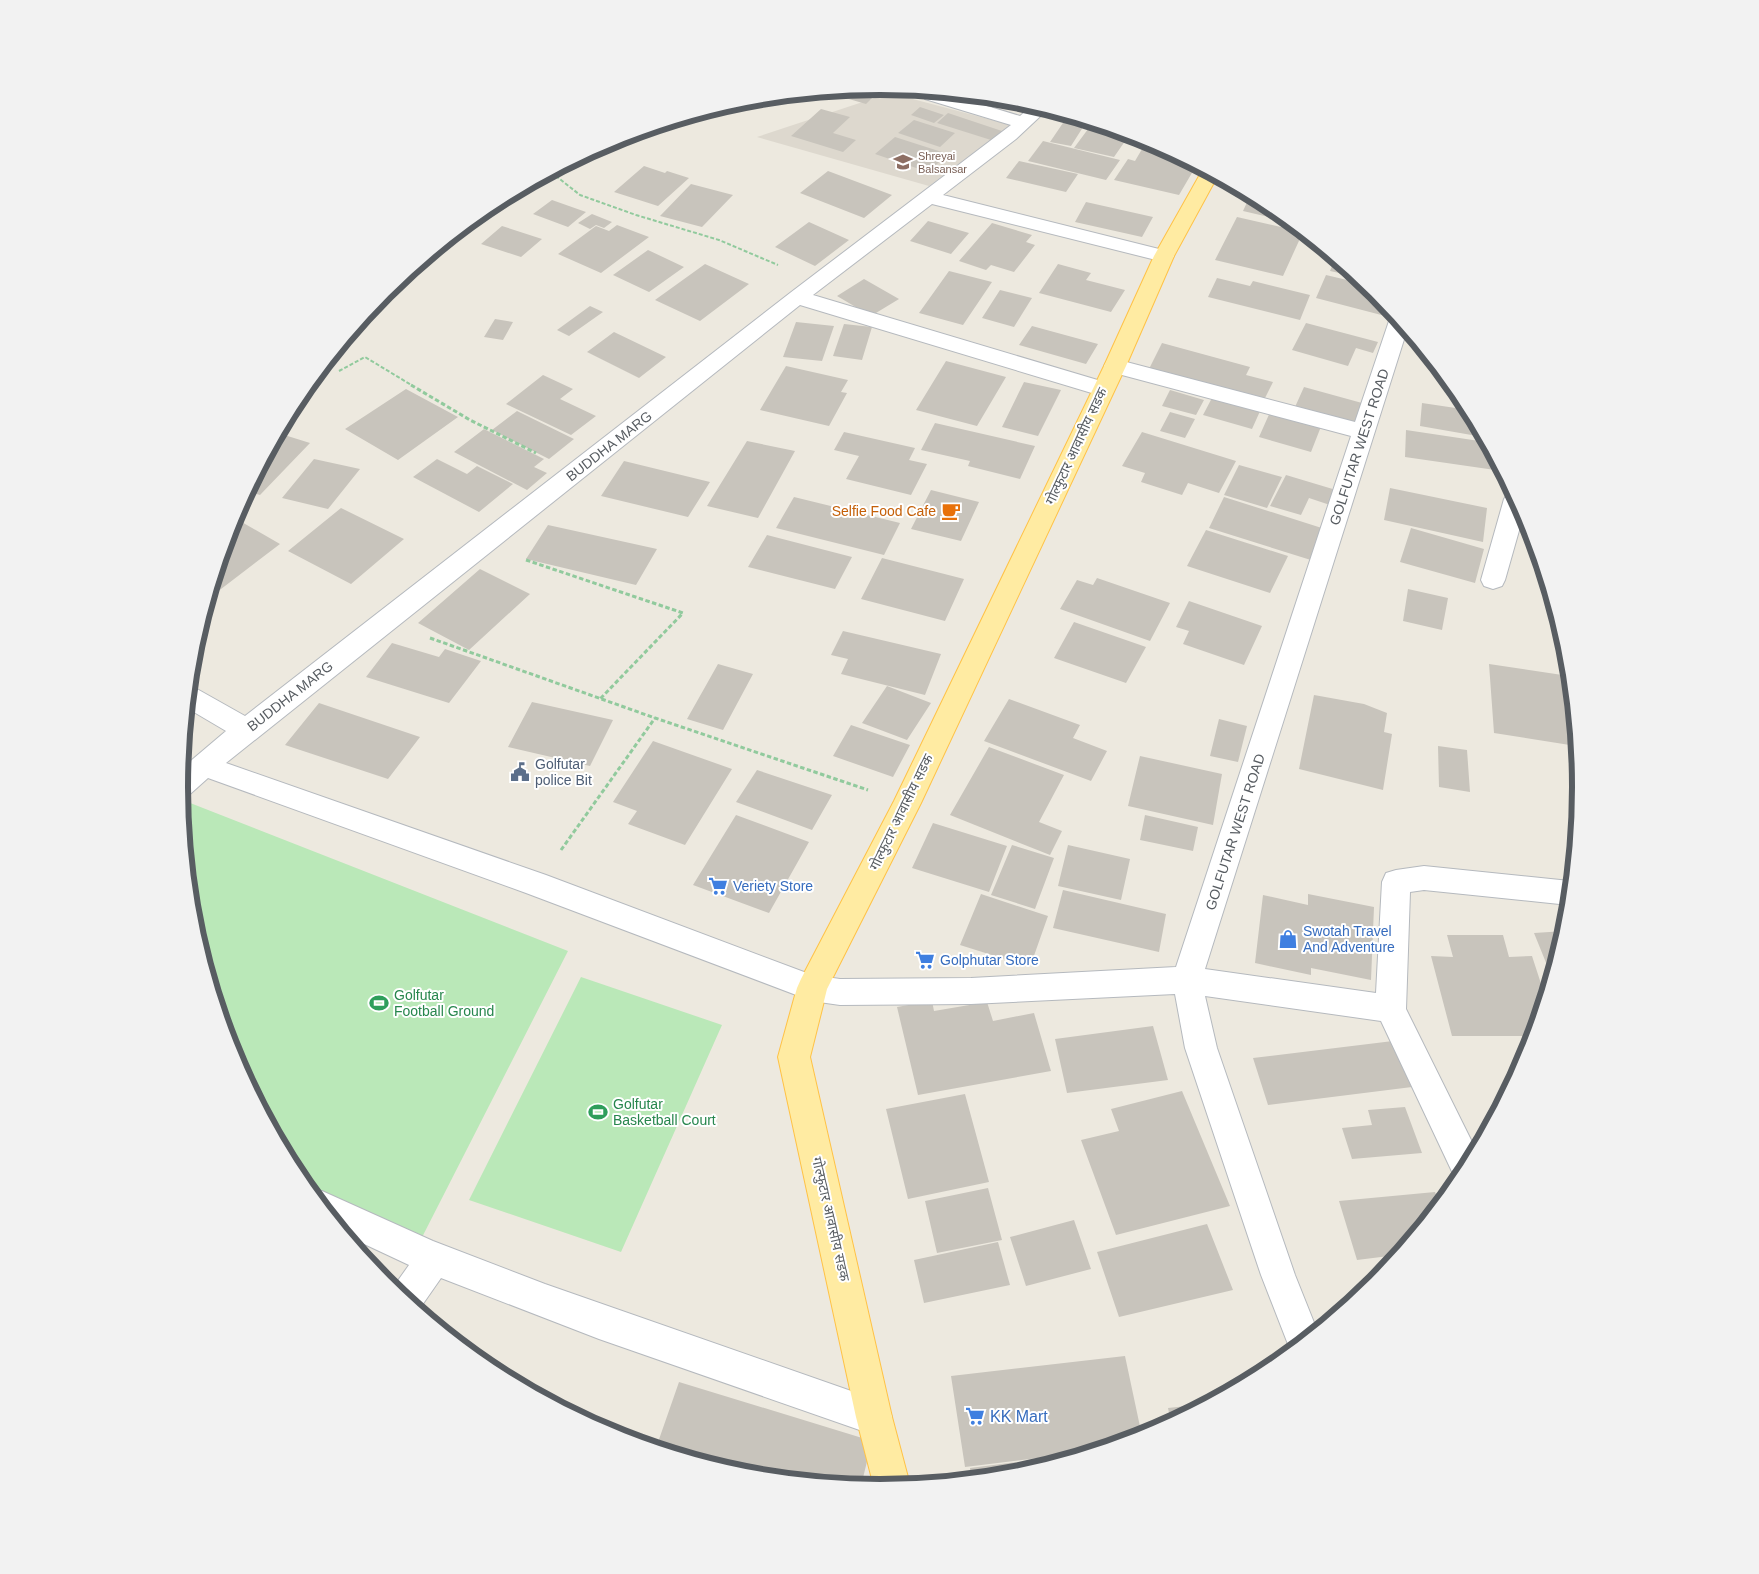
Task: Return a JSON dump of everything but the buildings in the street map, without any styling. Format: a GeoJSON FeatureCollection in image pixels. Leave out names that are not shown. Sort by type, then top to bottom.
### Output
{"type":"FeatureCollection","features":[{"type":"Feature","properties":{"kind":"main road","name":"गोल्फुटार आवासीय सडक"},"geometry":{"type":"LineString","coordinates":[[890,1479],[874,1417],[794,1057],[812,988],[907,803],[1109,378],[1164,256],[1207,178]]}},
{"type":"Feature","properties":{"kind":"street"},"geometry":{"type":"LineString","coordinates":[[945,98],[1024,122]]}},
{"type":"Feature","properties":{"kind":"street","name":"BUDDHA MARG"},"geometry":{"type":"LineString","coordinates":[[188,779],[246,730],[1034,113]]}},
{"type":"Feature","properties":{"kind":"street"},"geometry":{"type":"LineString","coordinates":[[928,197],[1164,256]]}},
{"type":"Feature","properties":{"kind":"street"},"geometry":{"type":"LineString","coordinates":[[797,297],[1109,378],[1364,432]]}},
{"type":"Feature","properties":{"kind":"street","name":"GOLFUTAR WEST ROAD"},"geometry":{"type":"LineString","coordinates":[[1187,980],[1397,328]]}},
{"type":"Feature","properties":{"kind":"street"},"geometry":{"type":"LineString","coordinates":[[1493,580],[1513,509]]}},
{"type":"Feature","properties":{"kind":"street"},"geometry":{"type":"LineString","coordinates":[[193,699],[246,730]]}},
{"type":"Feature","properties":{"kind":"street"},"geometry":{"type":"LineString","coordinates":[[204,766],[536,884],[812,988],[840,992],[971,991],[1187,980],[1391,1009]]}},
{"type":"Feature","properties":{"kind":"street"},"geometry":{"type":"LineString","coordinates":[[1463,1159],[1391,1009],[1396,882],[1424,878],[1563,892]]}},
{"type":"Feature","properties":{"kind":"street"},"geometry":{"type":"LineString","coordinates":[[1187,980],[1201,1048],[1278,1275],[1302,1335]]}},
{"type":"Feature","properties":{"kind":"street"},"geometry":{"type":"LineString","coordinates":[[334,1212],[434,1258],[701,1359],[874,1417]]}},
{"type":"Feature","properties":{"kind":"street"},"geometry":{"type":"LineString","coordinates":[[409,1294],[434,1258]]}},
{"type":"Feature","properties":{"kind":"path"},"geometry":{"type":"LineString","coordinates":[[556,176],[580,194],[636,215],[719,240],[818,281]]}},
{"type":"Feature","properties":{"kind":"path"},"geometry":{"type":"LineString","coordinates":[[339,371],[365,357],[470,420],[574,473]]}},
{"type":"Feature","properties":{"kind":"path"},"geometry":{"type":"LineString","coordinates":[[482,546],[683,613],[600,699]]}},
{"type":"Feature","properties":{"kind":"path"},"geometry":{"type":"LineString","coordinates":[[385,622],[600,699],[907,803]]}},
{"type":"Feature","properties":{"kind":"path"},"geometry":{"type":"LineString","coordinates":[[536,884],[655,718]]}},
{"type":"Feature","properties":{"kind":"shaded area","name":"Shreyai Balsansar"},"geometry":{"type":"Polygon","coordinates":[[[884,95],[899,95],[1011,125],[929,186],[757,137],[884,95]]]}},
{"type":"Feature","properties":{"kind":"green space","name":"Golfutar Football Ground"},"geometry":{"type":"Polygon","coordinates":[[[188,802],[568,951],[415,1251],[334,1213],[280,1133],[259,1093],[240,1052],[211,966],[193,877],[188,802]]]}},
{"type":"Feature","properties":{"kind":"green space","name":"Golfutar Basketball Court"},"geometry":{"type":"Polygon","coordinates":[[[581,977],[722,1025],[621,1252],[469,1200],[581,977]]]}},
{"type":"Feature","properties":{"kind":"place","name":"Shreyai Balsansar"},"geometry":{"type":"Point","coordinates":[903,162]}},
{"type":"Feature","properties":{"kind":"place","name":"Selfie Food Cafe"},"geometry":{"type":"Point","coordinates":[951,511]}},
{"type":"Feature","properties":{"kind":"place","name":"Golfutar police Bit"},"geometry":{"type":"Point","coordinates":[520,772]}},
{"type":"Feature","properties":{"kind":"place","name":"Veriety Store"},"geometry":{"type":"Point","coordinates":[718,886]}},
{"type":"Feature","properties":{"kind":"place","name":"Swotah Travel And Adventure"},"geometry":{"type":"Point","coordinates":[1288,939]}},
{"type":"Feature","properties":{"kind":"place","name":"Golphutar Store"},"geometry":{"type":"Point","coordinates":[925,960]}},
{"type":"Feature","properties":{"kind":"place","name":"Golfutar Football Ground"},"geometry":{"type":"Point","coordinates":[379,1003]}},
{"type":"Feature","properties":{"kind":"place","name":"Golfutar Basketball Court"},"geometry":{"type":"Point","coordinates":[598,1112]}},
{"type":"Feature","properties":{"kind":"place","name":"KK Mart"},"geometry":{"type":"Point","coordinates":[975,1416]}}]}
